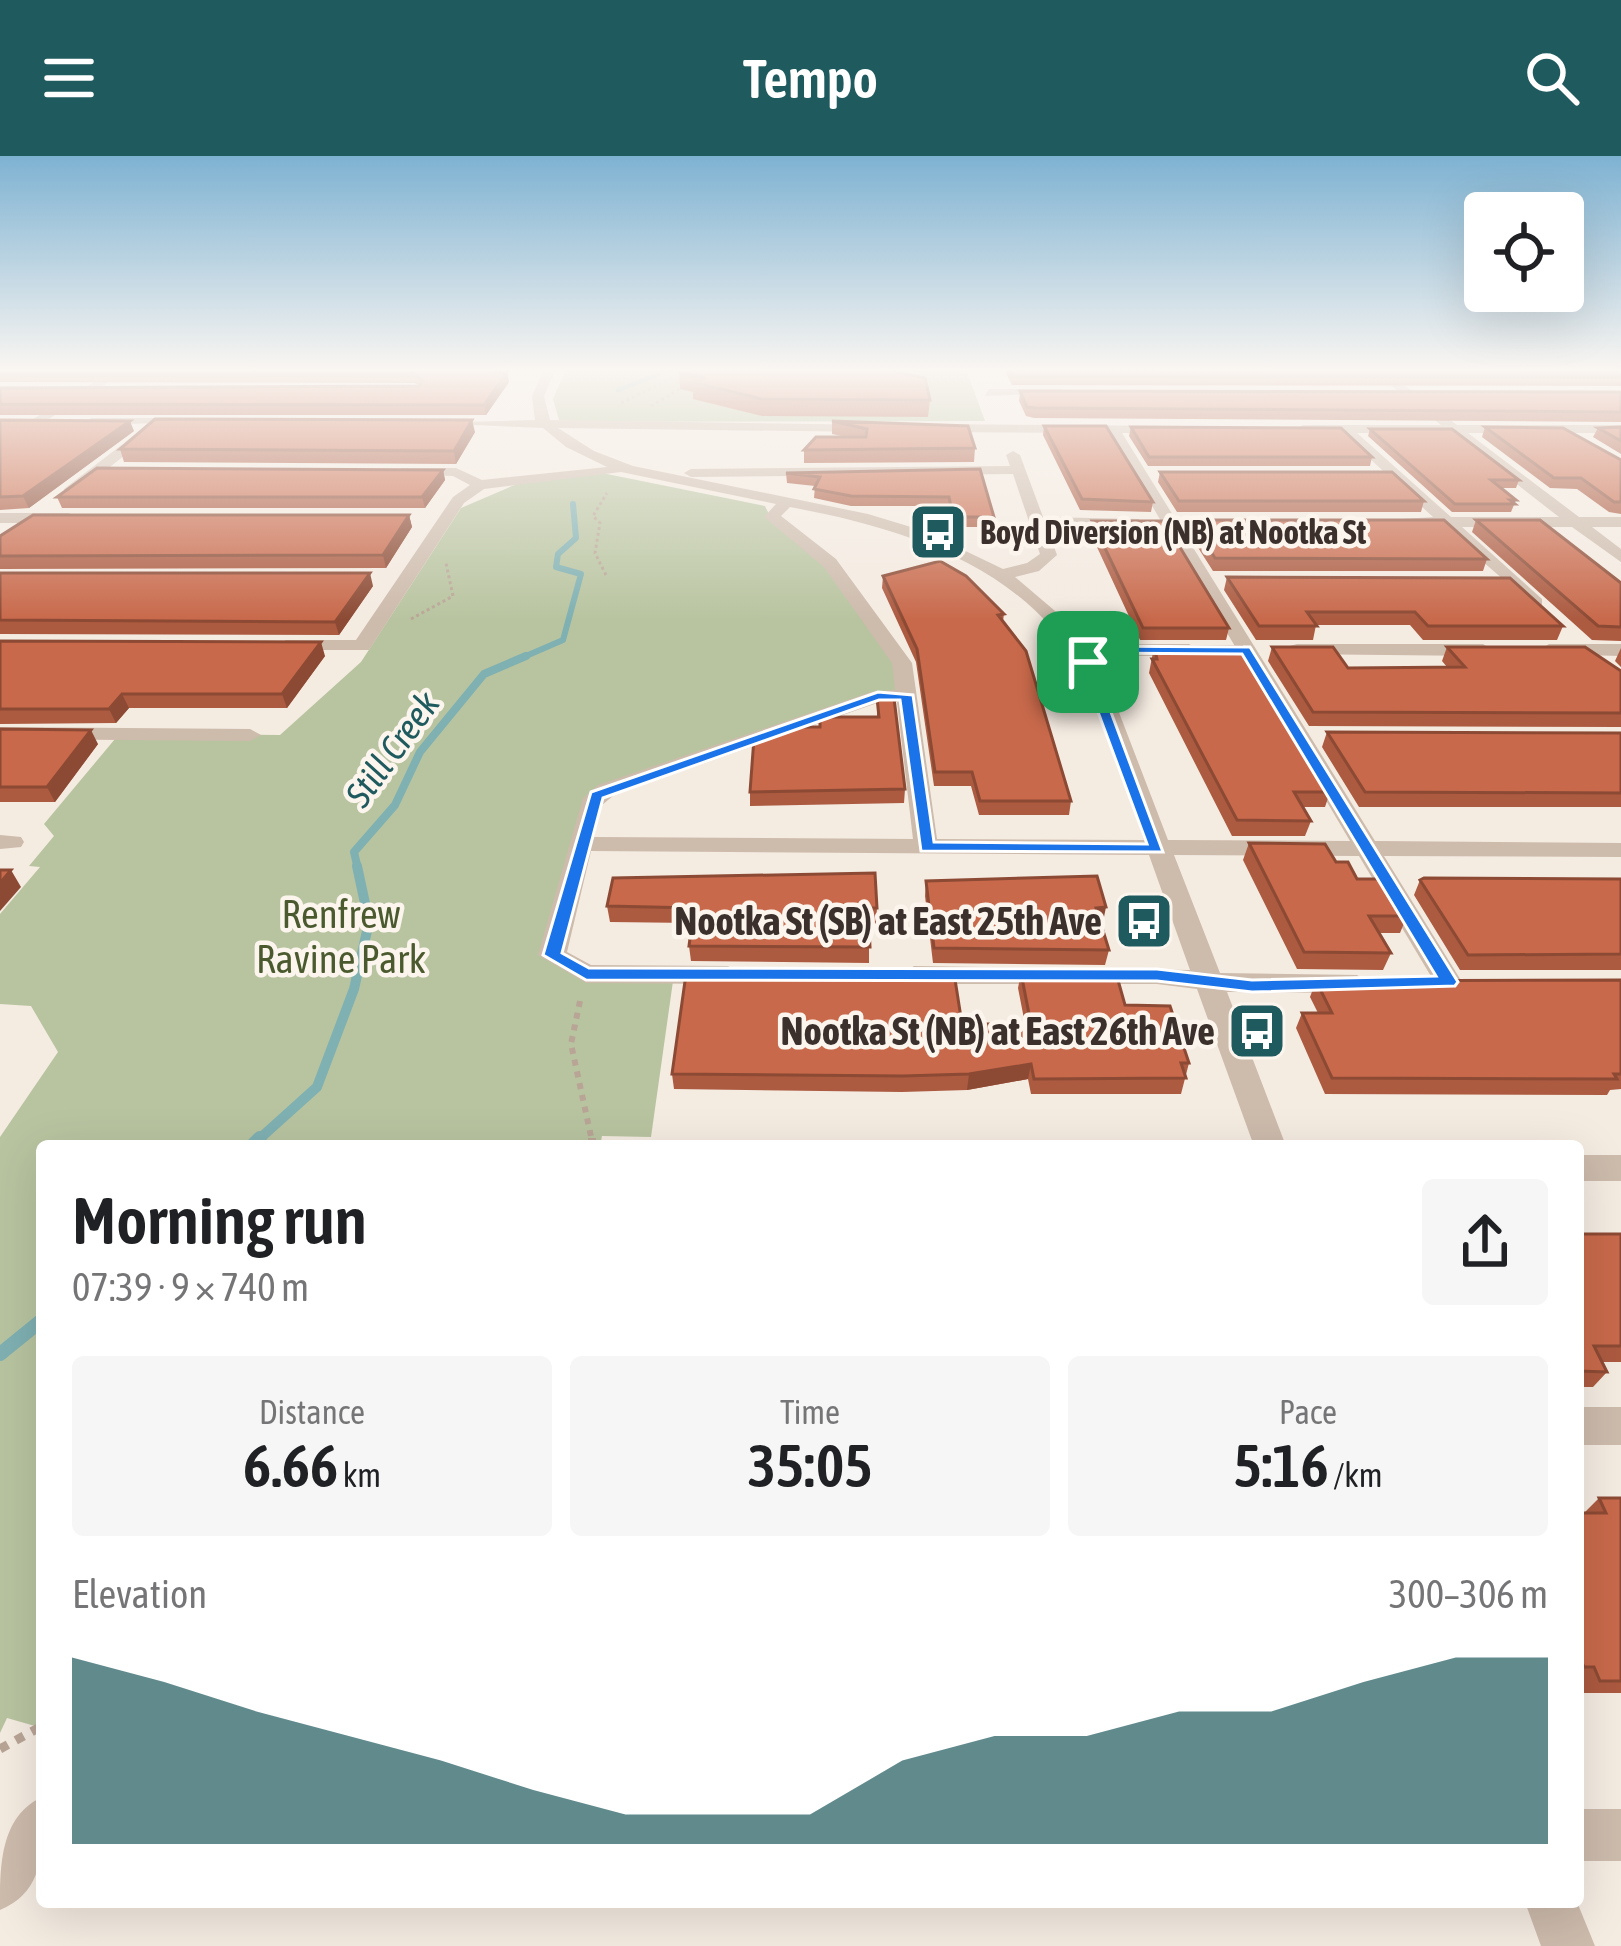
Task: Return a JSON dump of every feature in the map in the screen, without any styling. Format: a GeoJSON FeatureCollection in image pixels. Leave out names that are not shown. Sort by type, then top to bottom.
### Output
{"type":"FeatureCollection","features":[{"type":"Feature","properties":{"kind":"street"},"geometry":{"type":"LineString","coordinates":[[0,543],[120,453]]}},
{"type":"Feature","properties":{"kind":"street"},"geometry":{"type":"LineString","coordinates":[[589,453],[675,480],[873,520],[934,541],[1005,574],[1038,598],[1081,650],[1268,1140]]}},
{"type":"Feature","properties":{"kind":"street"},"geometry":{"type":"LineString","coordinates":[[1005,574],[1045,562],[1048,555],[1012,453]]}},
{"type":"Feature","properties":{"kind":"street"},"geometry":{"type":"LineString","coordinates":[[884,975],[1157,975],[1252,986],[1459,982],[1368,850],[1313,736],[1226,650],[1204,580],[1126,453]]}},
{"type":"Feature","properties":{"kind":"street"},"geometry":{"type":"LineString","coordinates":[[1370,453],[1610,673]]}},
{"type":"Feature","properties":{"kind":"street"},"geometry":{"type":"LineString","coordinates":[[1486,453],[1621,557]]}},
{"type":"Feature","properties":{"kind":"street"},"geometry":{"type":"LineString","coordinates":[[255,646],[368,639],[458,500],[480,485],[596,457]]}},
{"type":"Feature","properties":{"kind":"street"},"geometry":{"type":"LineString","coordinates":[[97,470],[121,470]]}},
{"type":"Feature","properties":{"kind":"street"},"geometry":{"type":"LineString","coordinates":[[536,475],[633,470]]}},
{"type":"Feature","properties":{"kind":"street"},"geometry":{"type":"LineString","coordinates":[[675,480],[702,470],[1018,470]]}},
{"type":"Feature","properties":{"kind":"street"},"geometry":{"type":"LineString","coordinates":[[873,520],[892,497],[892,470]]}},
{"type":"Feature","properties":{"kind":"street"},"geometry":{"type":"LineString","coordinates":[[384,471],[455,472],[480,485]]}},
{"type":"Feature","properties":{"kind":"street"},"geometry":{"type":"LineString","coordinates":[[1138,474],[1162,474]]}},
{"type":"Feature","properties":{"kind":"street"},"geometry":{"type":"LineString","coordinates":[[1369,474],[1392,474]]}},
{"type":"Feature","properties":{"kind":"street"},"geometry":{"type":"LineString","coordinates":[[786,502],[772,517],[830,563],[902,662],[926,847]]}},
{"type":"Feature","properties":{"kind":"street"},"geometry":{"type":"LineString","coordinates":[[0,518],[82,518]]}},
{"type":"Feature","properties":{"kind":"street"},"geometry":{"type":"LineString","coordinates":[[415,518],[447,518]]}},
{"type":"Feature","properties":{"kind":"street"},"geometry":{"type":"LineString","coordinates":[[1037,522],[1192,522]]}},
{"type":"Feature","properties":{"kind":"street"},"geometry":{"type":"LineString","coordinates":[[1378,522],[1621,522]]}},
{"type":"Feature","properties":{"kind":"street"},"geometry":{"type":"LineString","coordinates":[[384,577],[408,577]]}},
{"type":"Feature","properties":{"kind":"street"},"geometry":{"type":"LineString","coordinates":[[1204,580],[1228,580]]}},
{"type":"Feature","properties":{"kind":"street"},"geometry":{"type":"LineString","coordinates":[[1488,580],[1512,580]]}},
{"type":"Feature","properties":{"kind":"street"},"geometry":{"type":"LineString","coordinates":[[1081,650],[1496,650]]}},
{"type":"Feature","properties":{"kind":"street"},"geometry":{"type":"LineString","coordinates":[[1518,650],[1621,650]]}},
{"type":"Feature","properties":{"kind":"street"},"geometry":{"type":"LineString","coordinates":[[767,975],[586,974],[552,955],[591,803],[606,790],[878,696],[906,695]]}},
{"type":"Feature","properties":{"kind":"street"},"geometry":{"type":"LineString","coordinates":[[0,733],[250,735]]}},
{"type":"Feature","properties":{"kind":"street"},"geometry":{"type":"LineString","coordinates":[[581,844],[1621,850]]}},
{"type":"Feature","properties":{"kind":"street"},"geometry":{"type":"LineString","coordinates":[[1584,1168],[1621,1168]]}},
{"type":"Feature","properties":{"kind":"street"},"geometry":{"type":"LineString","coordinates":[[1584,1426],[1621,1426]]}},
{"type":"Feature","properties":{"kind":"street"},"geometry":{"type":"LineString","coordinates":[[0,1884],[36,1831]]}},
{"type":"Feature","properties":{"kind":"street"},"geometry":{"type":"LineString","coordinates":[[1584,1834],[1621,1835]]}},
{"type":"Feature","properties":{"kind":"street"},"geometry":{"type":"LineString","coordinates":[[1553,1908],[1568,1946]]}},
{"type":"Feature","properties":{"kind":"path"},"geometry":{"type":"LineString","coordinates":[[602,488],[598,492],[607,493],[593,516],[599,523],[595,553],[606,575]]}},
{"type":"Feature","properties":{"kind":"path"},"geometry":{"type":"LineString","coordinates":[[368,639],[453,596],[442,552]]}},
{"type":"Feature","properties":{"kind":"path"},"geometry":{"type":"LineString","coordinates":[[586,974],[571,1044],[584,1067],[580,1092],[593,1140]]}},
{"type":"Feature","properties":{"kind":"path"},"geometry":{"type":"LineString","coordinates":[[0,1749],[36,1729]]}},
{"type":"Feature","properties":{"kind":"green space","name":"Renfrew Ravine Park"},"geometry":{"type":"Polygon","coordinates":[[[602,473],[765,506],[784,530],[839,573],[865,605],[896,661],[906,696],[877,696],[606,790],[552,955],[586,974],[674,974],[651,1137],[36,1140],[36,1726],[7,1718],[0,1733],[0,1137],[58,1052],[31,1006],[0,1004],[0,914],[40,867],[29,866],[54,836],[44,824],[120,733],[280,735],[361,662],[461,508],[517,484],[602,473]]]}},
{"type":"Feature","properties":{"kind":"building"},"geometry":{"type":"Polygon","coordinates":[[[0,453],[85,453],[23,496],[0,497],[0,453]]]}},
{"type":"Feature","properties":{"kind":"building"},"geometry":{"type":"Polygon","coordinates":[[[1058,453],[1122,453],[1153,502],[1082,499],[1058,453]]]}},
{"type":"Feature","properties":{"kind":"building"},"geometry":{"type":"Polygon","coordinates":[[[1146,453],[1367,453],[1372,457],[1149,457],[1146,453]]]}},
{"type":"Feature","properties":{"kind":"building"},"geometry":{"type":"Polygon","coordinates":[[[1397,453],[1483,453],[1519,480],[1491,480],[1515,504],[1455,504],[1397,453]]]}},
{"type":"Feature","properties":{"kind":"building"},"geometry":{"type":"Polygon","coordinates":[[[1520,453],[1607,453],[1621,460],[1621,502],[1614,502],[1581,478],[1554,478],[1520,453]]]}},
{"type":"Feature","properties":{"kind":"building"},"geometry":{"type":"Polygon","coordinates":[[[97,468],[443,470],[422,497],[57,497],[97,468]]]}},
{"type":"Feature","properties":{"kind":"building"},"geometry":{"type":"Polygon","coordinates":[[[980,469],[994,517],[953,517],[949,497],[851,496],[814,489],[820,477],[786,473],[980,469]]]}},
{"type":"Feature","properties":{"kind":"building"},"geometry":{"type":"Polygon","coordinates":[[[1160,472],[1392,472],[1424,501],[1179,501],[1160,472]]]}},
{"type":"Feature","properties":{"kind":"building"},"geometry":{"type":"Polygon","coordinates":[[[33,515],[409,515],[383,555],[0,556],[0,536],[33,515]]]}},
{"type":"Feature","properties":{"kind":"building"},"geometry":{"type":"Polygon","coordinates":[[[1191,520],[1444,520],[1487,559],[1215,558],[1191,520]]]}},
{"type":"Feature","properties":{"kind":"building"},"geometry":{"type":"Polygon","coordinates":[[[1476,520],[1540,520],[1621,583],[1621,627],[1598,626],[1476,520]]]}},
{"type":"Feature","properties":{"kind":"building"},"geometry":{"type":"Polygon","coordinates":[[[1092,521],[1164,521],[1229,628],[1143,628],[1092,521]]]}},
{"type":"Feature","properties":{"kind":"building"},"geometry":{"type":"Polygon","coordinates":[[[940,561],[966,576],[1004,614],[998,615],[1026,651],[1071,801],[980,801],[972,772],[935,772],[917,649],[883,576],[940,561]]]}},
{"type":"Feature","properties":{"kind":"building"},"geometry":{"type":"Polygon","coordinates":[[[0,573],[370,573],[335,622],[0,620],[0,573]]]}},
{"type":"Feature","properties":{"kind":"building"},"geometry":{"type":"Polygon","coordinates":[[[1227,577],[1510,578],[1563,626],[1428,626],[1415,612],[1307,612],[1317,626],[1259,626],[1227,577]]]}},
{"type":"Feature","properties":{"kind":"building"},"geometry":{"type":"Polygon","coordinates":[[[0,641],[321,642],[282,694],[122,694],[109,709],[0,709],[0,641]]]}},
{"type":"Feature","properties":{"kind":"building"},"geometry":{"type":"Polygon","coordinates":[[[1154,647],[1242,647],[1330,792],[1294,792],[1311,821],[1237,820],[1152,659],[1157,659],[1154,647]]]}},
{"type":"Feature","properties":{"kind":"building"},"geometry":{"type":"Polygon","coordinates":[[[1272,647],[1333,647],[1348,668],[1465,667],[1447,647],[1585,647],[1621,671],[1621,713],[1313,712],[1272,647]]]}},
{"type":"Feature","properties":{"kind":"building"},"geometry":{"type":"Polygon","coordinates":[[[877,698],[894,698],[905,789],[750,792],[754,738],[784,727],[820,727],[820,717],[879,717],[877,698]]]}},
{"type":"Feature","properties":{"kind":"building"},"geometry":{"type":"Polygon","coordinates":[[[0,729],[91,730],[47,787],[0,787],[0,729]]]}},
{"type":"Feature","properties":{"kind":"building"},"geometry":{"type":"Polygon","coordinates":[[[1327,732],[1621,733],[1621,793],[1365,792],[1327,732]]]}},
{"type":"Feature","properties":{"kind":"building"},"geometry":{"type":"Polygon","coordinates":[[[1249,843],[1325,844],[1336,862],[1348,862],[1357,879],[1384,879],[1407,916],[1369,916],[1391,953],[1304,952],[1249,843]]]}},
{"type":"Feature","properties":{"kind":"building"},"geometry":{"type":"Polygon","coordinates":[[[875,873],[877,908],[868,908],[870,947],[689,946],[694,908],[607,906],[613,878],[875,873]]]}},
{"type":"Feature","properties":{"kind":"building"},"geometry":{"type":"Polygon","coordinates":[[[1097,876],[1106,907],[1096,908],[1109,950],[934,948],[926,881],[1097,876]]]}},
{"type":"Feature","properties":{"kind":"building"},"geometry":{"type":"Polygon","coordinates":[[[1621,879],[1621,954],[1468,955],[1420,880],[1621,879]]]}},
{"type":"Feature","properties":{"kind":"building"},"geometry":{"type":"Polygon","coordinates":[[[954,973],[962,1024],[1031,1024],[1021,973],[1116,973],[1125,1005],[1170,1006],[1189,1063],[1181,1063],[1186,1078],[1034,1079],[1031,1064],[969,1074],[903,1076],[672,1074],[686,974],[954,973]]]}},
{"type":"Feature","properties":{"kind":"building"},"geometry":{"type":"Polygon","coordinates":[[[1621,980],[1621,1074],[1614,1074],[1617,1079],[1332,1078],[1302,1013],[1332,1013],[1316,981],[1621,980]]]}},
{"type":"Feature","properties":{"kind":"building"},"geometry":{"type":"Polygon","coordinates":[[[1584,1234],[1621,1234],[1621,1346],[1594,1346],[1607,1372],[1584,1371],[1584,1234]]]}},
{"type":"Feature","properties":{"kind":"building"},"geometry":{"type":"Polygon","coordinates":[[[1599,1498],[1621,1498],[1621,1681],[1600,1681],[1594,1667],[1584,1667],[1584,1513],[1606,1513],[1599,1498]]]}},
{"type":"Feature","properties":{"kind":"waterway","name":"Still Creek"},"geometry":{"type":"LineString","coordinates":[[519,659],[563,640],[581,574],[556,567],[558,554],[576,538],[573,504]]}},
{"type":"Feature","properties":{"kind":"waterway","name":"Still Creek"},"geometry":{"type":"LineString","coordinates":[[519,659],[526,656]]}},
{"type":"Feature","properties":{"kind":"waterway","name":"Still Creek"},"geometry":{"type":"LineString","coordinates":[[358,869],[354,852],[395,805],[420,752],[484,674],[519,659]]}},
{"type":"Feature","properties":{"kind":"waterway","name":"Still Creek"},"geometry":{"type":"LineString","coordinates":[[258,1140],[317,1087],[354,989],[369,922],[357,866]]}},
{"type":"Feature","properties":{"kind":"waterway","name":"Still Creek"},"geometry":{"type":"LineString","coordinates":[[0,1354],[36,1325]]}},
{"type":"Feature","properties":{"kind":"place","name":"Boyd Diversion (NB) at Nootka St"},"geometry":{"type":"Point","coordinates":[938,532]}},
{"type":"Feature","properties":{"kind":"place","name":"Nootka St (SB) at East 25th Ave"},"geometry":{"type":"Point","coordinates":[1144,921]}},
{"type":"Feature","properties":{"kind":"place","name":"Nootka St (NB) at East 26th Ave"},"geometry":{"type":"Point","coordinates":[1257,1031]}},
{"type":"Feature","properties":{"kind":"route"},"geometry":{"type":"LineString","coordinates":[[1081,650],[1246,650],[1448,982],[1252,986],[1157,975],[586,974],[552,955],[591,803],[597,796],[878,696],[906,695],[926,847],[1157,849],[1088,662],[1081,650]]}}]}
